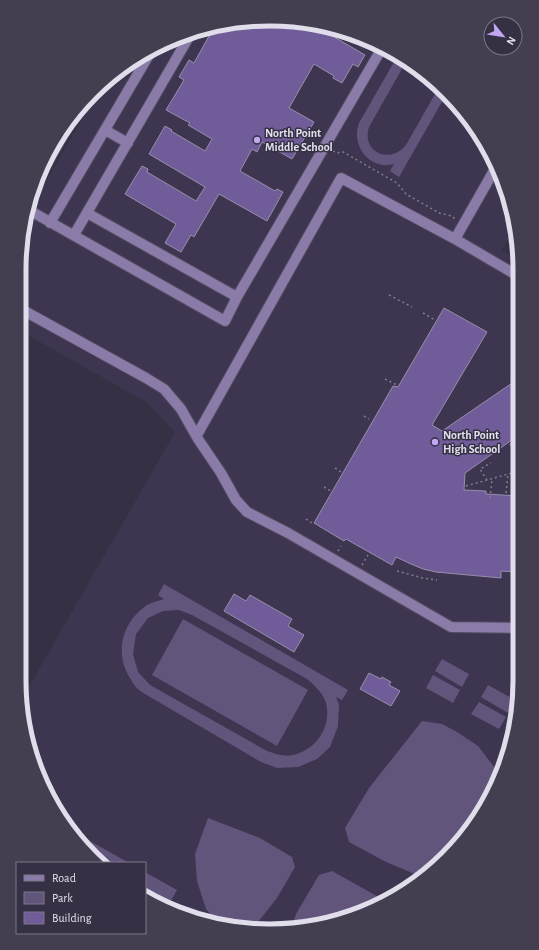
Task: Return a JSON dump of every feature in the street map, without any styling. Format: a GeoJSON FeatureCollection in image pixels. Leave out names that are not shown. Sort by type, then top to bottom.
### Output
{"type":"FeatureCollection","features":[{"type":"Feature","properties":{"kind":"street"},"geometry":{"type":"LineString","coordinates":[[74,235],[183,42]]}},
{"type":"Feature","properties":{"kind":"street"},"geometry":{"type":"LineString","coordinates":[[33,213],[225,321],[237,297],[379,52]]}},
{"type":"Feature","properties":{"kind":"street"},"geometry":{"type":"LineString","coordinates":[[50,223],[146,60]]}},
{"type":"Feature","properties":{"kind":"street"},"geometry":{"type":"LineString","coordinates":[[105,130],[128,142]]}},
{"type":"Feature","properties":{"kind":"street"},"geometry":{"type":"LineString","coordinates":[[455,239],[493,173]]}},
{"type":"Feature","properties":{"kind":"street"},"geometry":{"type":"LineString","coordinates":[[197,435],[341,178],[455,239],[513,273]]}},
{"type":"Feature","properties":{"kind":"street"},"geometry":{"type":"LineString","coordinates":[[87,213],[237,297]]}},
{"type":"Feature","properties":{"kind":"street"},"geometry":{"type":"LineString","coordinates":[[26,311],[164,389],[181,410],[221,473],[236,500],[247,512],[291,534],[452,627],[513,628]]}},
{"type":"Feature","properties":{"kind":"path"},"geometry":{"type":"LineString","coordinates":[[333,150],[337,153],[343,152],[397,183],[406,194],[439,213],[452,216],[457,220]]}},
{"type":"Feature","properties":{"kind":"path"},"geometry":{"type":"LineString","coordinates":[[389,295],[412,307]]}},
{"type":"Feature","properties":{"kind":"path"},"geometry":{"type":"LineString","coordinates":[[423,313],[435,320]]}},
{"type":"Feature","properties":{"kind":"path"},"geometry":{"type":"LineString","coordinates":[[385,379],[399,386]]}},
{"type":"Feature","properties":{"kind":"path"},"geometry":{"type":"LineString","coordinates":[[364,416],[369,419]]}},
{"type":"Feature","properties":{"kind":"path"},"geometry":{"type":"LineString","coordinates":[[510,444],[513,448]]}},
{"type":"Feature","properties":{"kind":"path"},"geometry":{"type":"LineString","coordinates":[[487,480],[480,470],[491,463]]}},
{"type":"Feature","properties":{"kind":"path"},"geometry":{"type":"LineString","coordinates":[[335,468],[341,472]]}},
{"type":"Feature","properties":{"kind":"path"},"geometry":{"type":"LineString","coordinates":[[466,486],[513,473]]}},
{"type":"Feature","properties":{"kind":"path"},"geometry":{"type":"LineString","coordinates":[[506,493],[508,474]]}},
{"type":"Feature","properties":{"kind":"path"},"geometry":{"type":"LineString","coordinates":[[490,498],[492,479]]}},
{"type":"Feature","properties":{"kind":"path"},"geometry":{"type":"LineString","coordinates":[[324,487],[331,491]]}},
{"type":"Feature","properties":{"kind":"path"},"geometry":{"type":"LineString","coordinates":[[306,519],[312,523]]}},
{"type":"Feature","properties":{"kind":"path"},"geometry":{"type":"LineString","coordinates":[[337,553],[341,546]]}},
{"type":"Feature","properties":{"kind":"path"},"geometry":{"type":"LineString","coordinates":[[362,567],[368,555]]}},
{"type":"Feature","properties":{"kind":"path"},"geometry":{"type":"LineString","coordinates":[[397,571],[437,580]]}},
{"type":"Feature","properties":{"kind":"shaded area"},"geometry":{"type":"Polygon","coordinates":[[[270,26],[301,28],[333,34],[377,51],[418,76],[442,97],[463,121],[488,162],[505,206],[510,235],[502,250],[512,256],[513,270],[513,680],[511,712],[505,744],[494,774],[488,788],[463,829],[442,853],[418,874],[377,899],[333,916],[301,922],[270,924],[238,922],[206,916],[191,911],[162,899],[146,890],[146,862],[107,862],[76,829],[51,788],[34,744],[28,712],[27,691],[175,432],[146,402],[26,334],[26,270],[28,238],[37,197],[90,105],[109,86],[134,67],[162,51],[206,34],[238,28],[270,26]]]}},
{"type":"Feature","properties":{"kind":"green space"},"geometry":{"type":"Polygon","coordinates":[[[395,61],[404,66],[369,127],[369,143],[378,153],[385,155],[399,151],[406,145],[436,92],[444,99],[399,177],[390,171],[394,164],[381,165],[367,158],[363,153],[358,142],[357,135],[359,123],[395,61]]]}},
{"type":"Feature","properties":{"kind":"green space"},"geometry":{"type":"Polygon","coordinates":[[[164,584],[348,690],[342,700],[336,697],[339,704],[338,726],[330,747],[317,759],[298,767],[277,768],[261,762],[138,689],[125,668],[122,658],[123,638],[126,629],[138,612],[149,604],[164,599],[158,595],[164,584]],[[179,610],[163,611],[148,618],[136,634],[133,654],[138,672],[150,685],[267,751],[289,756],[305,751],[312,746],[322,733],[327,717],[325,700],[317,688],[307,679],[192,615],[179,610]]]}},
{"type":"Feature","properties":{"kind":"green space"},"geometry":{"type":"Polygon","coordinates":[[[183,619],[308,690],[277,746],[152,675],[183,619]]]}},
{"type":"Feature","properties":{"kind":"green space"},"geometry":{"type":"Polygon","coordinates":[[[442,659],[469,674],[462,687],[435,671],[442,659]]]}},
{"type":"Feature","properties":{"kind":"green space"},"geometry":{"type":"Polygon","coordinates":[[[433,675],[460,690],[453,703],[426,688],[433,675]]]}},
{"type":"Feature","properties":{"kind":"green space"},"geometry":{"type":"Polygon","coordinates":[[[488,685],[512,698],[511,707],[508,713],[481,697],[488,685]]]}},
{"type":"Feature","properties":{"kind":"green space"},"geometry":{"type":"Polygon","coordinates":[[[479,702],[506,717],[499,729],[471,714],[479,702]]]}},
{"type":"Feature","properties":{"kind":"green space"},"geometry":{"type":"Polygon","coordinates":[[[422,721],[442,724],[457,732],[478,746],[496,770],[488,788],[463,829],[442,853],[417,875],[386,862],[349,842],[345,828],[369,788],[422,721]]]}},
{"type":"Feature","properties":{"kind":"green space"},"geometry":{"type":"Polygon","coordinates":[[[208,818],[260,838],[292,857],[295,867],[277,898],[257,923],[238,922],[213,917],[206,909],[197,881],[195,854],[208,818]]]}},
{"type":"Feature","properties":{"kind":"green space"},"geometry":{"type":"Polygon","coordinates":[[[82,837],[127,862],[107,862],[82,837]]]}},
{"type":"Feature","properties":{"kind":"green space"},"geometry":{"type":"Polygon","coordinates":[[[332,871],[379,898],[333,916],[293,922],[296,914],[319,875],[332,871]]]}},
{"type":"Feature","properties":{"kind":"green space"},"geometry":{"type":"Polygon","coordinates":[[[146,873],[177,890],[170,902],[162,899],[146,890],[146,873]]]}},
{"type":"Feature","properties":{"kind":"building","name":"North Point Middle School"},"geometry":{"type":"Polygon","coordinates":[[[270,26],[301,28],[327,33],[365,55],[358,67],[353,64],[342,83],[333,78],[334,76],[314,64],[289,108],[314,122],[292,159],[262,142],[257,152],[252,149],[240,171],[275,191],[277,189],[283,192],[267,221],[219,194],[194,237],[191,235],[181,252],[165,243],[176,224],[125,194],[142,166],[148,169],[147,172],[196,201],[205,187],[149,154],[165,126],[205,151],[212,139],[188,125],[190,123],[166,110],[184,80],[179,77],[189,60],[194,63],[211,33],[238,28],[270,26]]]}},
{"type":"Feature","properties":{"kind":"building","name":"North Point High School"},"geometry":{"type":"Polygon","coordinates":[[[444,308],[487,332],[432,425],[442,431],[513,382],[513,439],[465,473],[464,490],[486,491],[486,494],[513,496],[513,572],[501,571],[501,578],[436,572],[423,569],[396,557],[392,565],[346,539],[344,541],[314,523],[393,386],[398,387],[444,308]]]}},
{"type":"Feature","properties":{"kind":"building"},"geometry":{"type":"Polygon","coordinates":[[[234,594],[246,601],[250,595],[292,619],[288,626],[304,635],[294,652],[224,611],[234,594]]]}},
{"type":"Feature","properties":{"kind":"building"},"geometry":{"type":"Polygon","coordinates":[[[369,673],[381,679],[382,677],[391,682],[389,685],[400,691],[391,706],[360,689],[369,673]]]}},
{"type":"Feature","properties":{"kind":"place","name":"North Point Middle School"},"geometry":{"type":"Point","coordinates":[257,140]}},
{"type":"Feature","properties":{"kind":"place","name":"North Point High School"},"geometry":{"type":"Point","coordinates":[435,442]}}]}
